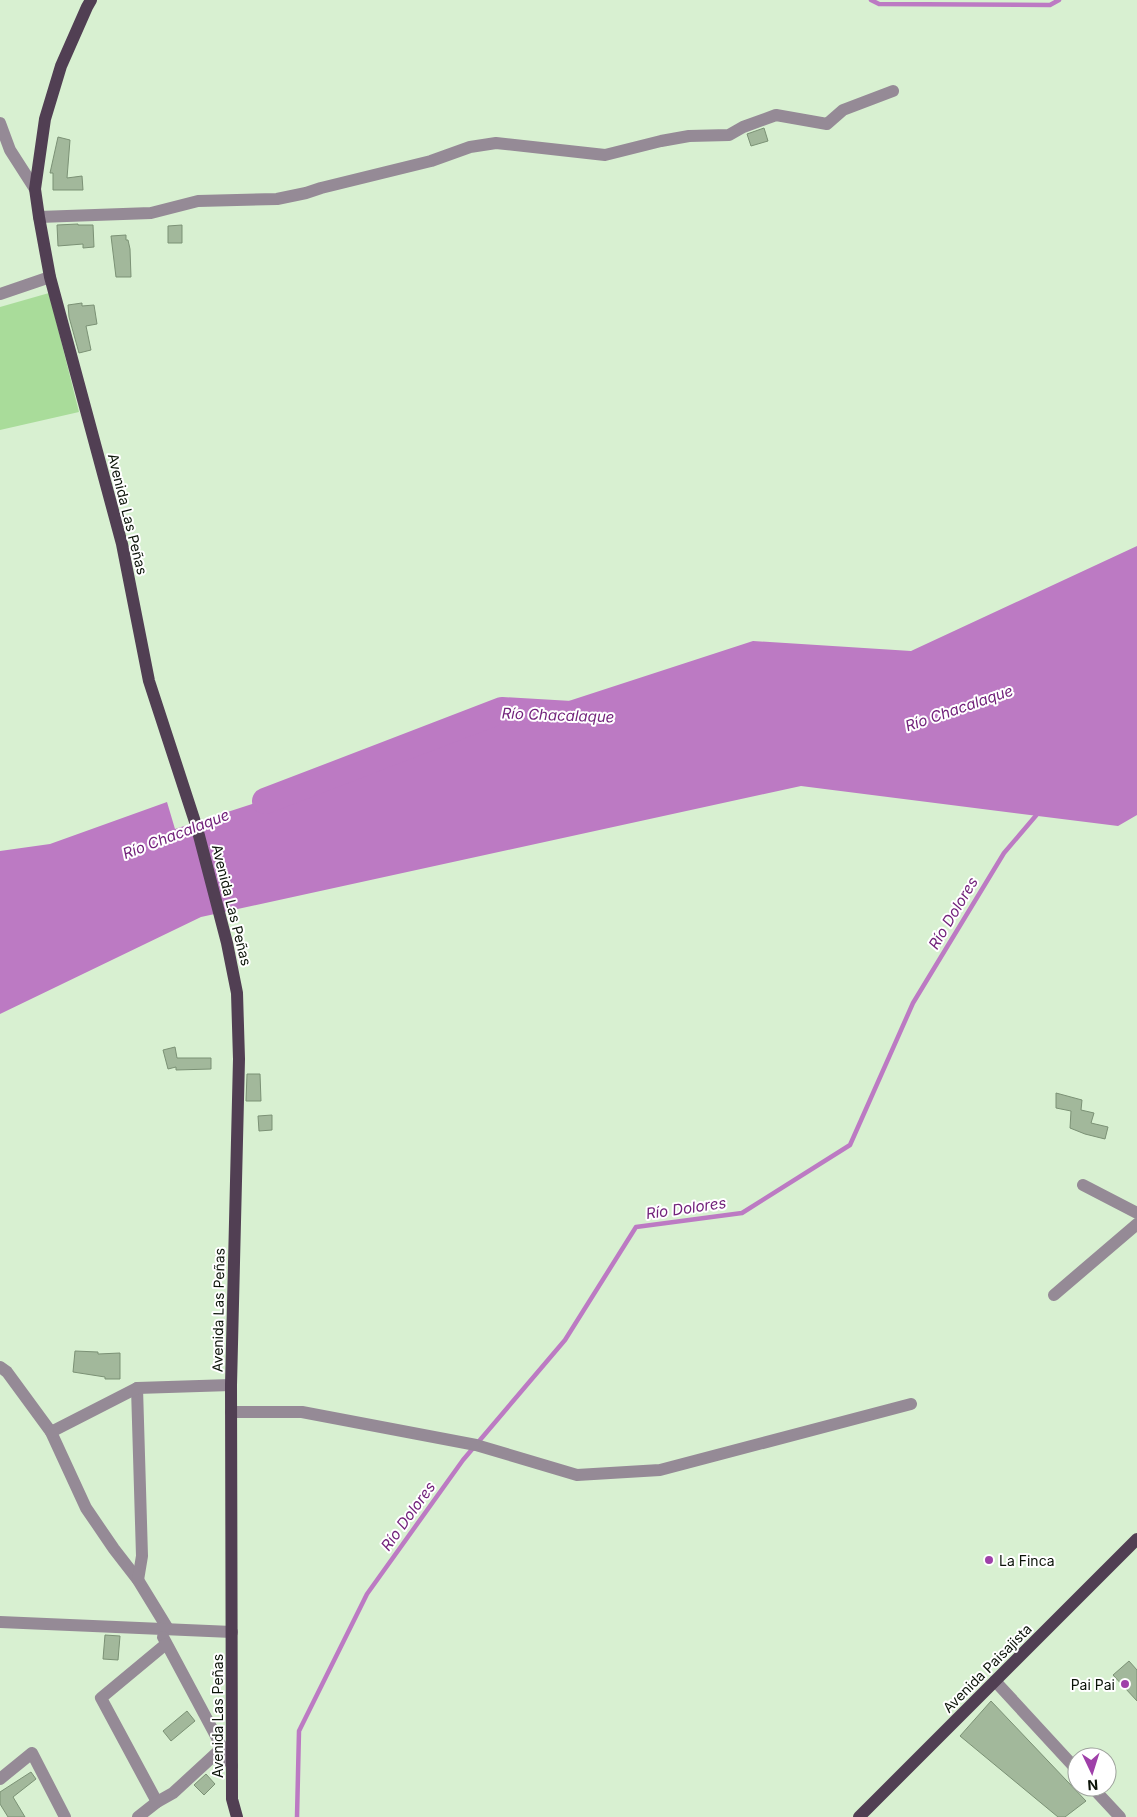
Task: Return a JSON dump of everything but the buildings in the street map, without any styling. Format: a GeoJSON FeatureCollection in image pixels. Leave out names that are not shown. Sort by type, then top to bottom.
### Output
{"type":"FeatureCollection","features":[{"type":"Feature","properties":{"kind":"main road","name":"Avenida Las Peñas"},"geometry":{"type":"LineString","coordinates":[[91,0],[61,66],[46,119],[35,189],[50,277],[122,544],[149,681],[197,828],[228,943],[238,993],[239,1059],[231,1385],[232,1799],[237,1817]]}},
{"type":"Feature","properties":{"kind":"main road","name":"Avenida Paisajista"},"geometry":{"type":"LineString","coordinates":[[859,1817],[1137,1539]]}},
{"type":"Feature","properties":{"kind":"street"},"geometry":{"type":"LineString","coordinates":[[39,217],[151,213],[198,201],[276,199],[306,194],[321,188],[431,161],[470,146],[496,144],[605,154],[680,138],[729,136],[743,127],[776,116],[827,124],[843,110],[893,92]]}},
{"type":"Feature","properties":{"kind":"street"},"geometry":{"type":"LineString","coordinates":[[0,123],[10,150],[35,189]]}},
{"type":"Feature","properties":{"kind":"street"},"geometry":{"type":"LineString","coordinates":[[0,294],[50,277]]}},
{"type":"Feature","properties":{"kind":"street"},"geometry":{"type":"LineString","coordinates":[[1082,1185],[1137,1213]]}},
{"type":"Feature","properties":{"kind":"street"},"geometry":{"type":"LineString","coordinates":[[1054,1295],[1137,1224]]}},
{"type":"Feature","properties":{"kind":"street"},"geometry":{"type":"LineString","coordinates":[[0,1367],[7,1372],[51,1432],[86,1508],[138,1580],[163,1628],[166,1644],[232,1766]]}},
{"type":"Feature","properties":{"kind":"street"},"geometry":{"type":"LineString","coordinates":[[51,1432],[137,1388],[231,1385]]}},
{"type":"Feature","properties":{"kind":"street"},"geometry":{"type":"LineString","coordinates":[[137,1388],[142,1556],[138,1580]]}},
{"type":"Feature","properties":{"kind":"street"},"geometry":{"type":"LineString","coordinates":[[231,1412],[302,1412],[476,1446],[577,1474],[660,1470],[911,1404]]}},
{"type":"Feature","properties":{"kind":"street"},"geometry":{"type":"LineString","coordinates":[[0,1622],[232,1632]]}},
{"type":"Feature","properties":{"kind":"street"},"geometry":{"type":"LineString","coordinates":[[157,1802],[101,1698],[166,1644]]}},
{"type":"Feature","properties":{"kind":"street"},"geometry":{"type":"LineString","coordinates":[[996,1681],[1067,1759]]}},
{"type":"Feature","properties":{"kind":"street"},"geometry":{"type":"LineString","coordinates":[[138,1817],[157,1802],[173,1794],[222,1748]]}},
{"type":"Feature","properties":{"kind":"street"},"geometry":{"type":"LineString","coordinates":[[0,1779],[32,1753],[65,1817]]}},
{"type":"Feature","properties":{"kind":"street"},"geometry":{"type":"LineString","coordinates":[[1101,1797],[1120,1817]]}},
{"type":"Feature","properties":{"kind":"green space"},"geometry":{"type":"Polygon","coordinates":[[[49,293],[79,412],[0,430],[0,307],[49,293]]]}},
{"type":"Feature","properties":{"kind":"water"},"geometry":{"type":"Polygon","coordinates":[[[1137,546],[1137,815],[1118,826],[801,786],[201,917],[0,1014],[0,851],[50,844],[167,802],[175,829],[753,641],[911,651],[1137,546]]]}},
{"type":"Feature","properties":{"kind":"waterway"},"geometry":{"type":"LineString","coordinates":[[871,0],[879,4],[1050,5],[1059,0]]}},
{"type":"Feature","properties":{"kind":"waterway","name":"Río Chacalaque"},"geometry":{"type":"LineString","coordinates":[[265,801],[502,710],[571,714]]}},
{"type":"Feature","properties":{"kind":"waterway","name":"Río Dolores"},"geometry":{"type":"LineString","coordinates":[[297,1817],[299,1731],[367,1594],[463,1460],[565,1340],[636,1227],[742,1213],[850,1145],[913,1003],[1004,853],[1039,812]]}},
{"type":"Feature","properties":{"kind":"place","name":"La Finca"},"geometry":{"type":"Point","coordinates":[989,1560]}},
{"type":"Feature","properties":{"kind":"place","name":"Pai Pai"},"geometry":{"type":"Point","coordinates":[1125,1684]}}]}
